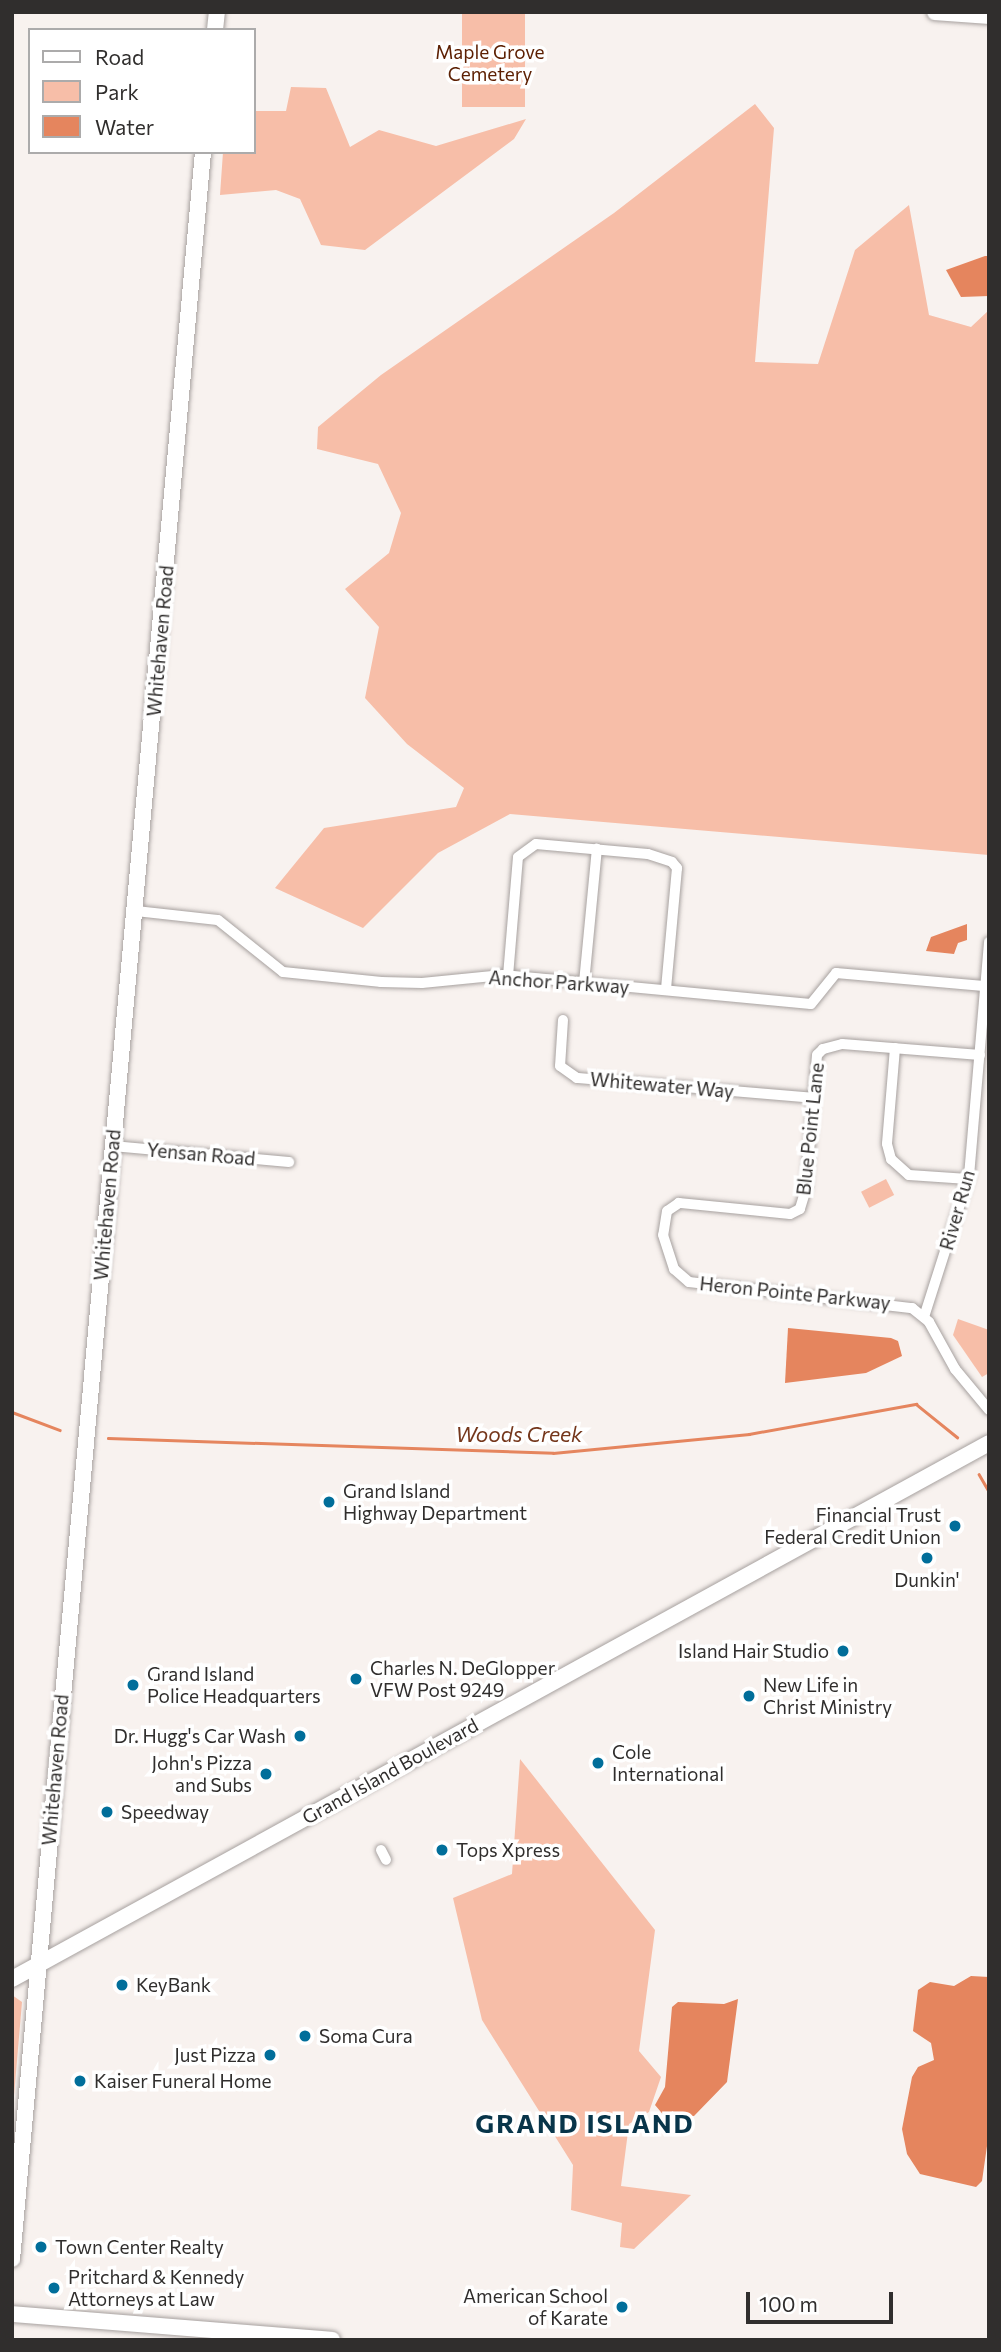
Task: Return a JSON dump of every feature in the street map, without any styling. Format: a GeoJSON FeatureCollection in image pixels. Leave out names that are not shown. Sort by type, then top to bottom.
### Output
{"type":"FeatureCollection","features":[{"type":"Feature","properties":{"kind":"street"},"geometry":{"type":"LineString","coordinates":[[935,12],[989,16]]}},
{"type":"Feature","properties":{"kind":"street","name":"Whitehaven Road"},"geometry":{"type":"LineString","coordinates":[[12,2259],[204,154]]}},
{"type":"Feature","properties":{"kind":"street"},"geometry":{"type":"LineString","coordinates":[[508,976],[519,857],[536,844],[597,849],[663,857],[677,867],[666,990]]}},
{"type":"Feature","properties":{"kind":"street"},"geometry":{"type":"LineString","coordinates":[[584,983],[597,849]]}},
{"type":"Feature","properties":{"kind":"street","name":"Anchor Parkway"},"geometry":{"type":"LineString","coordinates":[[136,911],[218,920],[283,972],[422,983],[508,976],[811,1004],[836,973],[986,986]]}},
{"type":"Feature","properties":{"kind":"street","name":"River Run"},"geometry":{"type":"LineString","coordinates":[[924,1317],[968,1180],[986,1017],[989,943]]}},
{"type":"Feature","properties":{"kind":"street","name":"Whitewater Way"},"geometry":{"type":"LineString","coordinates":[[563,1020],[560,1066],[577,1078],[813,1098]]}},
{"type":"Feature","properties":{"kind":"street","name":"Blue Point Lane"},"geometry":{"type":"LineString","coordinates":[[663,1235],[667,1211],[679,1203],[790,1214],[800,1209],[806,1189],[817,1055],[823,1049],[842,1044],[981,1055]]}},
{"type":"Feature","properties":{"kind":"street"},"geometry":{"type":"LineString","coordinates":[[895,1048],[887,1144],[891,1158],[909,1175],[968,1180]]}},
{"type":"Feature","properties":{"kind":"street","name":"Yensan Road"},"geometry":{"type":"LineString","coordinates":[[112,1146],[289,1162]]}},
{"type":"Feature","properties":{"kind":"street","name":"Heron Pointe Parkway"},"geometry":{"type":"LineString","coordinates":[[663,1235],[674,1269],[689,1282],[882,1301],[912,1308],[924,1317]]}},
{"type":"Feature","properties":{"kind":"street"},"geometry":{"type":"LineString","coordinates":[[924,1317],[950,1362],[989,1410]]}},
{"type":"Feature","properties":{"kind":"street","name":"Grand Island Boulevard"},"geometry":{"type":"LineString","coordinates":[[12,1979],[989,1443]]}},
{"type":"Feature","properties":{"kind":"street"},"geometry":{"type":"LineString","coordinates":[[12,2314],[331,2340]]}},
{"type":"Feature","properties":{"kind":"green space","name":"Maple Grove Cemetery"},"geometry":{"type":"Polygon","coordinates":[[[462,12],[525,12],[525,107],[462,107],[462,12]]]}},
{"type":"Feature","properties":{"kind":"green space"},"geometry":{"type":"Polygon","coordinates":[[[291,87],[326,88],[350,147],[379,130],[436,146],[526,119],[514,139],[365,250],[321,245],[300,199],[276,190],[220,195],[223,154],[256,154],[256,111],[286,111],[291,87]]]}},
{"type":"Feature","properties":{"kind":"green space"},"geometry":{"type":"Polygon","coordinates":[[[755,104],[774,128],[755,362],[818,364],[855,250],[909,205],[929,315],[971,327],[989,310],[989,855],[510,814],[438,853],[363,928],[275,888],[324,828],[456,807],[464,788],[407,744],[365,698],[379,627],[345,589],[389,553],[401,513],[378,464],[317,449],[318,427],[381,375],[614,213],[755,104]]]}},
{"type":"Feature","properties":{"kind":"green space"},"geometry":{"type":"Polygon","coordinates":[[[886,1179],[894,1195],[869,1208],[861,1192],[886,1179]]]}},
{"type":"Feature","properties":{"kind":"green space"},"geometry":{"type":"Polygon","coordinates":[[[958,1319],[989,1330],[989,1373],[982,1377],[953,1335],[958,1319]]]}},
{"type":"Feature","properties":{"kind":"green space"},"geometry":{"type":"Polygon","coordinates":[[[520,1759],[655,1930],[639,2051],[661,2077],[649,2112],[629,2124],[621,2186],[691,2195],[634,2249],[620,2247],[622,2223],[571,2210],[573,2165],[482,2020],[453,1898],[512,1874],[520,1759]]]}},
{"type":"Feature","properties":{"kind":"green space"},"geometry":{"type":"Polygon","coordinates":[[[12,1995],[22,2002],[12,2119],[12,1995]]]}},
{"type":"Feature","properties":{"kind":"water"},"geometry":{"type":"Polygon","coordinates":[[[989,256],[989,296],[961,297],[946,270],[989,256]]]}},
{"type":"Feature","properties":{"kind":"water"},"geometry":{"type":"Polygon","coordinates":[[[967,924],[967,940],[958,943],[954,954],[926,951],[931,937],[967,924]]]}},
{"type":"Feature","properties":{"kind":"water"},"geometry":{"type":"Polygon","coordinates":[[[788,1328],[891,1338],[898,1341],[902,1356],[866,1373],[785,1383],[788,1328]]]}},
{"type":"Feature","properties":{"kind":"water"},"geometry":{"type":"Polygon","coordinates":[[[971,1976],[989,1977],[989,2132],[982,2181],[976,2187],[920,2174],[907,2154],[902,2129],[912,2077],[918,2067],[934,2060],[931,2043],[913,2031],[918,1990],[930,1982],[954,1986],[971,1976]]]}},
{"type":"Feature","properties":{"kind":"water"},"geometry":{"type":"Polygon","coordinates":[[[738,1999],[727,2082],[694,2116],[666,2118],[655,2105],[665,2087],[672,2007],[678,2002],[724,2004],[738,1999]]]}},
{"type":"Feature","properties":{"kind":"waterway","name":"Woods Creek"},"geometry":{"type":"LineString","coordinates":[[108,1438],[553,1453],[749,1434],[916,1404],[957,1437]]}},
{"type":"Feature","properties":{"kind":"waterway","name":"Woods Creek"},"geometry":{"type":"LineString","coordinates":[[12,1412],[60,1430]]}},
{"type":"Feature","properties":{"kind":"waterway","name":"Woods Creek"},"geometry":{"type":"LineString","coordinates":[[979,1474],[989,1491]]}},
{"type":"Feature","properties":{"kind":"place","name":"Grand Island Highway Department"},"geometry":{"type":"Point","coordinates":[329,1502]}},
{"type":"Feature","properties":{"kind":"place","name":"Financial Trust Federal Credit Union"},"geometry":{"type":"Point","coordinates":[955,1526]}},
{"type":"Feature","properties":{"kind":"place","name":"Dunkin'"},"geometry":{"type":"Point","coordinates":[927,1558]}},
{"type":"Feature","properties":{"kind":"place","name":"Island Hair Studio"},"geometry":{"type":"Point","coordinates":[843,1651]}},
{"type":"Feature","properties":{"kind":"place","name":"Charles N. DeGlopper VFW Post 9249"},"geometry":{"type":"Point","coordinates":[356,1679]}},
{"type":"Feature","properties":{"kind":"place","name":"Grand Island Police Headquarters"},"geometry":{"type":"Point","coordinates":[133,1685]}},
{"type":"Feature","properties":{"kind":"place","name":"New Life in Christ Ministry"},"geometry":{"type":"Point","coordinates":[749,1696]}},
{"type":"Feature","properties":{"kind":"place","name":"Dr. Hugg's Car Wash"},"geometry":{"type":"Point","coordinates":[300,1736]}},
{"type":"Feature","properties":{"kind":"place","name":"Cole International"},"geometry":{"type":"Point","coordinates":[598,1763]}},
{"type":"Feature","properties":{"kind":"place","name":"John's Pizza and Subs"},"geometry":{"type":"Point","coordinates":[266,1774]}},
{"type":"Feature","properties":{"kind":"place","name":"Speedway"},"geometry":{"type":"Point","coordinates":[107,1812]}},
{"type":"Feature","properties":{"kind":"place","name":"Tops Xpress"},"geometry":{"type":"Point","coordinates":[442,1850]}},
{"type":"Feature","properties":{"kind":"place","name":"KeyBank"},"geometry":{"type":"Point","coordinates":[122,1985]}},
{"type":"Feature","properties":{"kind":"place","name":"Soma Cura"},"geometry":{"type":"Point","coordinates":[305,2036]}},
{"type":"Feature","properties":{"kind":"place","name":"Just Pizza"},"geometry":{"type":"Point","coordinates":[270,2055]}},
{"type":"Feature","properties":{"kind":"place","name":"Kaiser Funeral Home"},"geometry":{"type":"Point","coordinates":[80,2081]}},
{"type":"Feature","properties":{"kind":"place","name":"Town Center Realty"},"geometry":{"type":"Point","coordinates":[41,2247]}},
{"type":"Feature","properties":{"kind":"place","name":"Pritchard & Kennedy Attorneys at Law"},"geometry":{"type":"Point","coordinates":[54,2288]}},
{"type":"Feature","properties":{"kind":"place","name":"American School of Karate"},"geometry":{"type":"Point","coordinates":[622,2307]}},
{"type":"Feature","properties":{"kind":"district","name":"GRAND ISLAND"},"geometry":{"type":"Point","coordinates":[585,2123]}}]}
